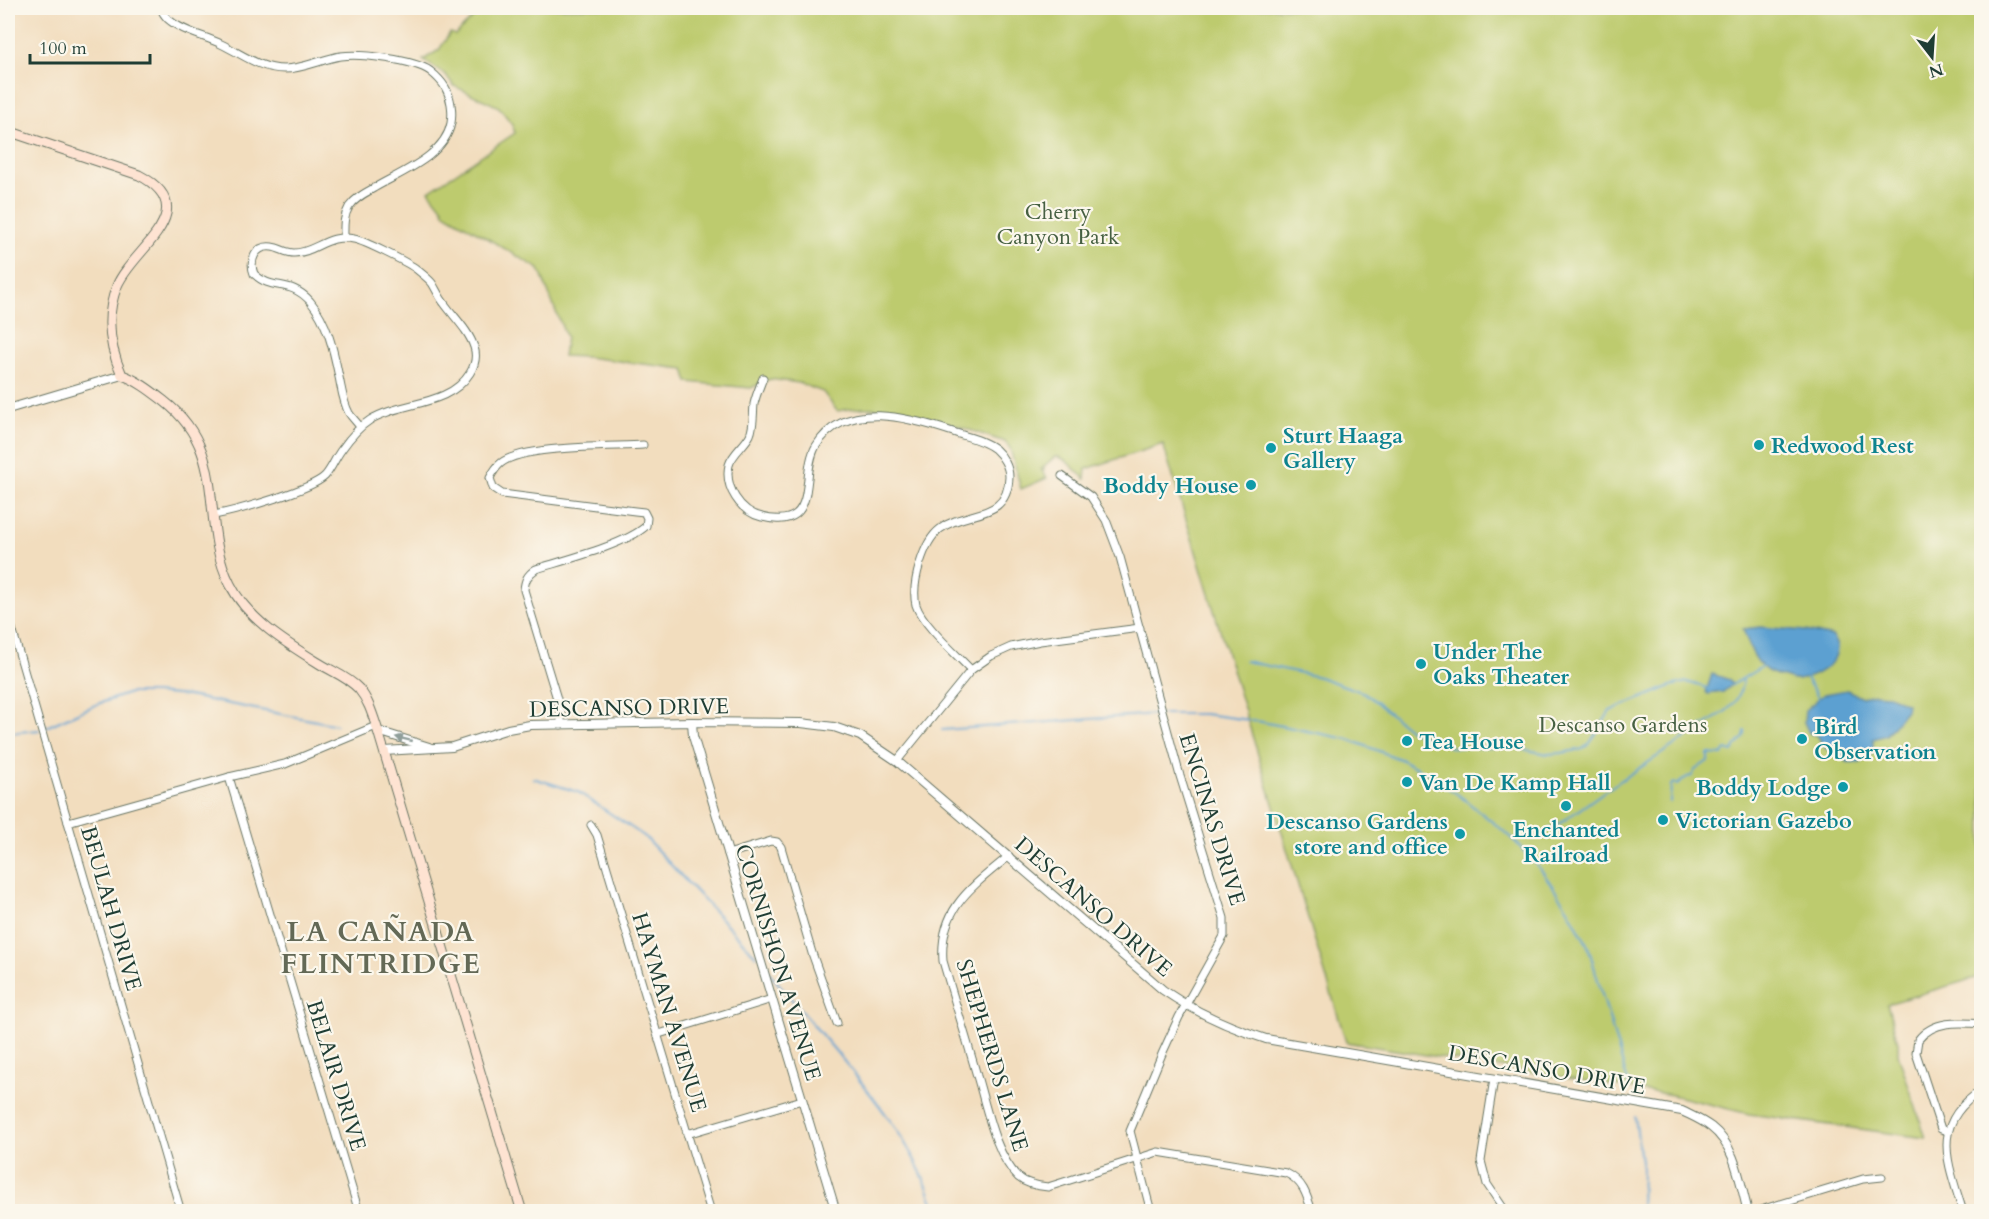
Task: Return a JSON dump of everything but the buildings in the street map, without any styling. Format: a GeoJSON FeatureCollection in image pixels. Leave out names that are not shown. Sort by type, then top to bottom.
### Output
{"type":"FeatureCollection","features":[{"type":"Feature","properties":{"kind":"main road"},"geometry":{"type":"LineString","coordinates":[[8,131],[139,175],[156,185],[164,196],[165,215],[161,228],[118,284],[111,309],[112,352],[122,375],[170,405],[193,432],[208,468],[224,571],[241,602],[265,625],[316,662],[351,682],[364,697],[377,728],[522,1212]]}},
{"type":"Feature","properties":{"kind":"street"},"geometry":{"type":"LineString","coordinates":[[161,8],[169,20],[177,25],[271,68],[285,69],[341,56],[362,55],[417,65],[430,71],[441,82],[452,106],[450,129],[446,138],[440,147],[428,156],[354,201],[344,219],[344,238]]}},
{"type":"Feature","properties":{"kind":"street"},"geometry":{"type":"LineString","coordinates":[[214,515],[299,490],[316,482],[324,477],[341,450],[360,427],[381,415],[449,393],[460,386],[471,373],[476,360],[475,349],[470,338],[431,282],[412,266],[365,243],[344,238],[324,242],[297,254],[265,247],[256,252],[251,266],[254,274],[269,284],[286,285],[299,290],[324,322],[331,341],[348,412],[360,427]]}},
{"type":"Feature","properties":{"kind":"street"},"geometry":{"type":"LineString","coordinates":[[8,410],[122,375]]}},
{"type":"Feature","properties":{"kind":"street"},"geometry":{"type":"LineString","coordinates":[[763,378],[755,401],[750,434],[729,464],[729,478],[734,495],[742,507],[753,515],[769,519],[782,519],[795,515],[803,506],[807,492],[810,460],[816,445],[827,432],[841,423],[858,417],[875,415],[933,426],[982,441],[996,449],[1004,460],[1009,473],[1005,498],[997,506],[984,513],[939,530],[930,539],[916,579],[916,602],[923,617],[971,670]]}},
{"type":"Feature","properties":{"kind":"street"},"geometry":{"type":"LineString","coordinates":[[561,725],[561,712],[524,590],[524,582],[528,574],[536,569],[639,532],[646,526],[647,518],[644,512],[635,510],[502,494],[493,488],[490,478],[502,461],[524,454],[552,449],[643,445]]}},
{"type":"Feature","properties":{"kind":"street","name":"ENCINAS DRIVE"},"geometry":{"type":"LineString","coordinates":[[1062,476],[1091,497],[1106,520],[1120,557],[1180,776],[1224,918],[1224,936],[1185,1005],[1130,1131],[1151,1212]]}},
{"type":"Feature","properties":{"kind":"street","name":"BEULAH DRIVE"},"geometry":{"type":"LineString","coordinates":[[8,615],[181,1212]]}},
{"type":"Feature","properties":{"kind":"street"},"geometry":{"type":"LineString","coordinates":[[897,760],[971,670],[991,656],[1011,647],[1040,640],[1140,628]]}},
{"type":"Feature","properties":{"kind":"street","name":"DESCANSO DRIVE"},"geometry":{"type":"LineString","coordinates":[[384,751],[430,747],[442,749],[520,726],[692,722],[801,723],[834,727],[860,736],[897,760],[1163,990],[1185,1005],[1238,1030],[1266,1039],[1682,1111],[1709,1125],[1726,1144],[1733,1159],[1748,1212]]}},
{"type":"Feature","properties":{"kind":"street","name":"CORNISHON AVENUE"},"geometry":{"type":"LineString","coordinates":[[692,722],[693,736],[836,1212]]}},
{"type":"Feature","properties":{"kind":"street"},"geometry":{"type":"LineString","coordinates":[[68,822],[229,777],[285,764],[377,728],[402,740],[418,742],[430,747]]}},
{"type":"Feature","properties":{"kind":"street","name":"BELAIR DRIVE"},"geometry":{"type":"LineString","coordinates":[[229,777],[358,1212]]}},
{"type":"Feature","properties":{"kind":"street","name":"HAYMAN AVENUE"},"geometry":{"type":"LineString","coordinates":[[591,825],[597,835],[659,1034],[711,1212]]}},
{"type":"Feature","properties":{"kind":"street"},"geometry":{"type":"LineString","coordinates":[[728,854],[771,841],[777,842],[782,847],[812,953],[837,1023]]}},
{"type":"Feature","properties":{"kind":"street","name":"SHEPHERDS LANE"},"geometry":{"type":"LineString","coordinates":[[1009,856],[954,908],[948,918],[942,944],[945,970],[1000,1148],[1010,1168],[1019,1178],[1032,1185],[1048,1187],[1158,1152],[1286,1173],[1303,1187],[1312,1212]]}},
{"type":"Feature","properties":{"kind":"street"},"geometry":{"type":"LineString","coordinates":[[659,1034],[772,999]]}},
{"type":"Feature","properties":{"kind":"street"},"geometry":{"type":"LineString","coordinates":[[1947,1131],[1941,1129],[1917,1056],[1918,1040],[1926,1031],[1945,1024],[1959,1022],[1982,1024]]}},
{"type":"Feature","properties":{"kind":"street"},"geometry":{"type":"LineString","coordinates":[[1494,1079],[1481,1161],[1487,1184],[1506,1212]]}},
{"type":"Feature","properties":{"kind":"street"},"geometry":{"type":"LineString","coordinates":[[1964,1212],[1951,1172],[1946,1148],[1947,1131],[1959,1109],[1982,1090]]}},
{"type":"Feature","properties":{"kind":"street"},"geometry":{"type":"LineString","coordinates":[[687,1134],[802,1100]]}},
{"type":"Feature","properties":{"kind":"street"},"geometry":{"type":"LineString","coordinates":[[1754,1212],[1863,1179],[1882,1177]]}},
{"type":"Feature","properties":{"kind":"green space"},"geometry":{"type":"Polygon","coordinates":[[[504,8],[1981,8],[1982,976],[1887,1004],[1898,1042],[1898,1054],[1926,1138],[1749,1114],[1672,1095],[1346,1042],[1163,444],[1086,469],[1085,479],[1065,460],[1056,456],[1044,466],[1044,469],[1041,469],[1047,478],[1021,489],[1010,448],[1005,442],[941,421],[874,408],[837,411],[823,392],[799,383],[770,379],[751,388],[688,382],[684,369],[563,356],[566,337],[539,269],[443,212],[444,210],[429,191],[515,133],[512,124],[499,107],[454,86],[446,75],[423,60],[439,50],[450,33],[455,35],[474,17],[504,8]]]}},
{"type":"Feature","properties":{"kind":"water"},"geometry":{"type":"Polygon","coordinates":[[[1761,627],[1806,631],[1833,637],[1837,653],[1829,665],[1810,677],[1797,680],[1782,676],[1766,670],[1758,662],[1743,629],[1761,627]]]}},
{"type":"Feature","properties":{"kind":"water"},"geometry":{"type":"Polygon","coordinates":[[[1712,674],[1730,680],[1732,685],[1723,692],[1708,694],[1706,692],[1712,674]]]}},
{"type":"Feature","properties":{"kind":"water"},"geometry":{"type":"Polygon","coordinates":[[[1847,690],[1862,697],[1875,694],[1889,695],[1907,704],[1906,710],[1886,735],[1873,739],[1873,753],[1860,763],[1847,762],[1840,752],[1826,749],[1817,735],[1809,733],[1804,722],[1805,710],[1824,694],[1847,690]]]}},
{"type":"Feature","properties":{"kind":"waterway"},"geometry":{"type":"LineString","coordinates":[[1245,661],[1319,677],[1365,693],[1410,730],[1451,747],[1517,748],[1548,754],[1583,749],[1590,743],[1610,711],[1671,686],[1687,682],[1707,688]]}},
{"type":"Feature","properties":{"kind":"waterway"},"geometry":{"type":"LineString","coordinates":[[1732,685],[1763,666]]}},
{"type":"Feature","properties":{"kind":"waterway"},"geometry":{"type":"LineString","coordinates":[[1806,678],[1819,699]]}},
{"type":"Feature","properties":{"kind":"waterway"},"geometry":{"type":"LineString","coordinates":[[1533,839],[1562,822],[1726,711],[1738,697],[1743,680]]}},
{"type":"Feature","properties":{"kind":"waterway"},"geometry":{"type":"LineString","coordinates":[[44,728],[100,703],[130,693],[188,696],[337,725]]}},
{"type":"Feature","properties":{"kind":"waterway"},"geometry":{"type":"LineString","coordinates":[[942,730],[1156,714],[1204,714],[1257,721],[1347,739],[1400,759],[1428,774],[1460,796],[1510,836],[1542,871],[1568,909],[1588,946],[1629,1086]]}},
{"type":"Feature","properties":{"kind":"waterway"},"geometry":{"type":"LineString","coordinates":[[8,733],[39,730]]}},
{"type":"Feature","properties":{"kind":"waterway"},"geometry":{"type":"LineString","coordinates":[[1670,802],[1671,785],[1674,783],[1677,785],[1692,776],[1695,770],[1708,761],[1708,754],[1722,755],[1726,750],[1733,752],[1744,737],[1745,731]]}},
{"type":"Feature","properties":{"kind":"waterway"},"geometry":{"type":"LineString","coordinates":[[533,778],[578,792],[644,836],[756,956]]}},
{"type":"Feature","properties":{"kind":"waterway"},"geometry":{"type":"LineString","coordinates":[[767,970],[882,1109],[908,1147],[936,1212]]}},
{"type":"Feature","properties":{"kind":"waterway"},"geometry":{"type":"LineString","coordinates":[[1635,1117],[1642,1169],[1641,1212]]}},
{"type":"Feature","properties":{"kind":"place","name":"Redwood Rest"},"geometry":{"type":"Point","coordinates":[1759,445]}},
{"type":"Feature","properties":{"kind":"place","name":"Sturt Haaga Gallery"},"geometry":{"type":"Point","coordinates":[1271,448]}},
{"type":"Feature","properties":{"kind":"place","name":"Boddy House"},"geometry":{"type":"Point","coordinates":[1251,485]}},
{"type":"Feature","properties":{"kind":"place","name":"Under The Oaks Theater"},"geometry":{"type":"Point","coordinates":[1421,664]}},
{"type":"Feature","properties":{"kind":"place","name":"Bird Observation"},"geometry":{"type":"Point","coordinates":[1802,739]}},
{"type":"Feature","properties":{"kind":"place","name":"Tea House"},"geometry":{"type":"Point","coordinates":[1407,741]}},
{"type":"Feature","properties":{"kind":"place","name":"Van De Kamp Hall"},"geometry":{"type":"Point","coordinates":[1407,782]}},
{"type":"Feature","properties":{"kind":"place","name":"Boddy Lodge"},"geometry":{"type":"Point","coordinates":[1843,787]}},
{"type":"Feature","properties":{"kind":"place","name":"Enchanted Railroad"},"geometry":{"type":"Point","coordinates":[1566,806]}},
{"type":"Feature","properties":{"kind":"place","name":"Victorian Gazebo"},"geometry":{"type":"Point","coordinates":[1663,820]}},
{"type":"Feature","properties":{"kind":"place","name":"Descanso Gardens store and office"},"geometry":{"type":"Point","coordinates":[1460,834]}},
{"type":"Feature","properties":{"kind":"district","name":"LA CAÑADA FLINTRIDGE"},"geometry":{"type":"Point","coordinates":[381,947]}},
{"type":"Feature","properties":{"kind":"park label","name":"Cherry Canyon Park"},"geometry":{"type":"Point","coordinates":[1058,224]}},
{"type":"Feature","properties":{"kind":"park label","name":"Descanso Gardens"},"geometry":{"type":"Point","coordinates":[1623,724]}}]}
